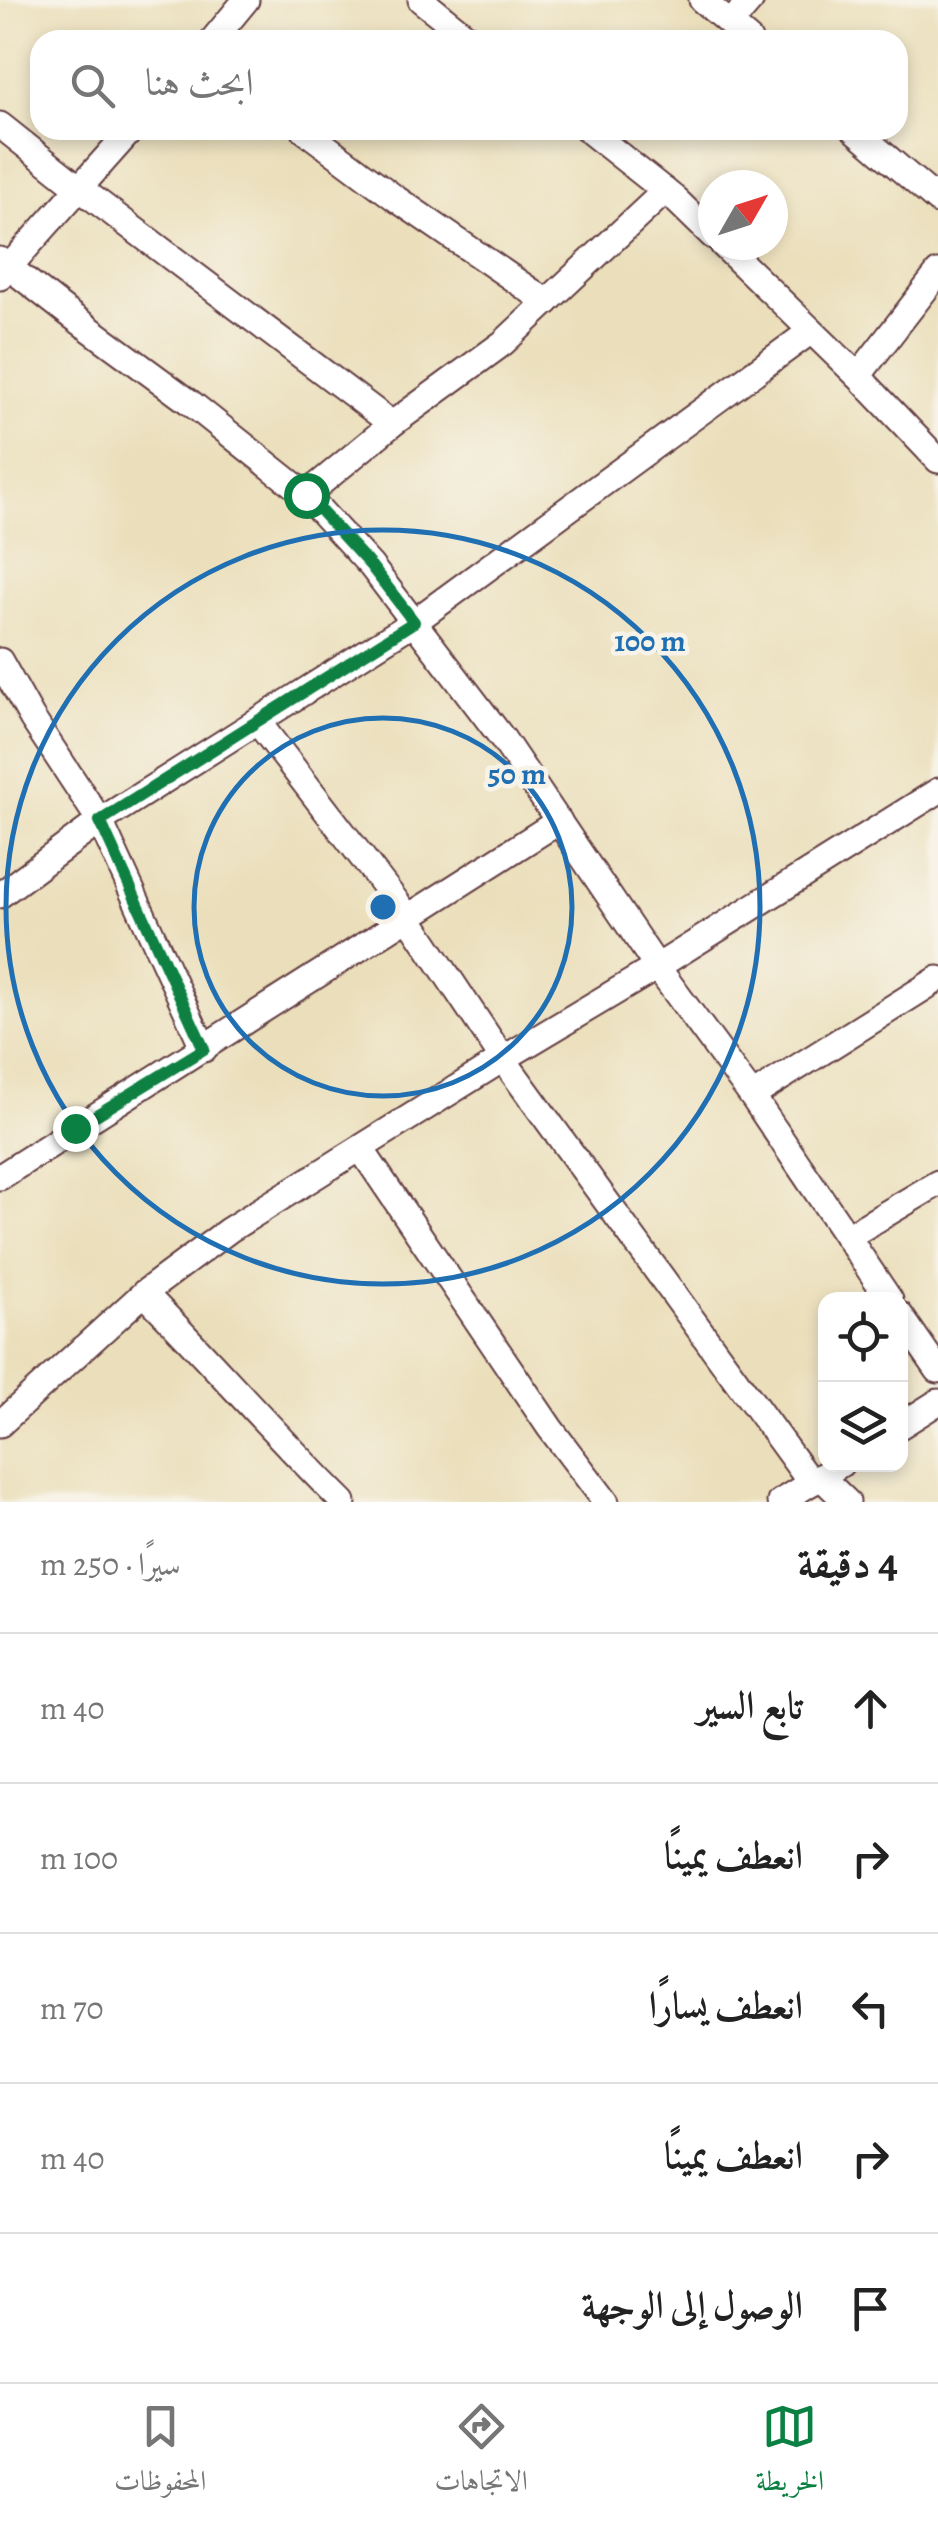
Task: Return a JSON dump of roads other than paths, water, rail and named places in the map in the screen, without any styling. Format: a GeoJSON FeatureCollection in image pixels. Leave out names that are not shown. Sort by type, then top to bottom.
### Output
{"type":"FeatureCollection","features":[{"type":"Feature","properties":{"kind":"street"},"geometry":{"type":"LineString","coordinates":[[220,30],[246,0]]}},
{"type":"Feature","properties":{"kind":"street"},"geometry":{"type":"LineString","coordinates":[[421,0],[458,30]]}},
{"type":"Feature","properties":{"kind":"street"},"geometry":{"type":"LineString","coordinates":[[702,0],[737,30]]}},
{"type":"Feature","properties":{"kind":"street"},"geometry":{"type":"LineString","coordinates":[[740,30],[751,0]]}},
{"type":"Feature","properties":{"kind":"street"},"geometry":{"type":"LineString","coordinates":[[0,125],[392,424]]}},
{"type":"Feature","properties":{"kind":"street"},"geometry":{"type":"LineString","coordinates":[[122,140],[3,268],[192,404],[306,495],[371,566],[503,738],[885,1292]]}},
{"type":"Feature","properties":{"kind":"street"},"geometry":{"type":"LineString","coordinates":[[317,140],[547,302]]}},
{"type":"Feature","properties":{"kind":"street"},"geometry":{"type":"LineString","coordinates":[[601,140],[698,222]]}},
{"type":"Feature","properties":{"kind":"street"},"geometry":{"type":"LineString","coordinates":[[867,140],[938,201]]}},
{"type":"Feature","properties":{"kind":"street"},"geometry":{"type":"LineString","coordinates":[[306,495],[392,424],[504,343],[665,191]]}},
{"type":"Feature","properties":{"kind":"street"},"geometry":{"type":"LineString","coordinates":[[738,260],[938,460]]}},
{"type":"Feature","properties":{"kind":"street"},"geometry":{"type":"LineString","coordinates":[[858,376],[938,273]]}},
{"type":"Feature","properties":{"kind":"street"},"geometry":{"type":"LineString","coordinates":[[0,895],[100,821],[414,622],[811,331]]}},
{"type":"Feature","properties":{"kind":"street"},"geometry":{"type":"LineString","coordinates":[[0,661],[32,718],[100,821],[204,1049]]}},
{"type":"Feature","properties":{"kind":"street"},"geometry":{"type":"LineString","coordinates":[[257,721],[409,918],[502,1059],[848,1502]]}},
{"type":"Feature","properties":{"kind":"street"},"geometry":{"type":"LineString","coordinates":[[0,1424],[144,1293],[229,1230],[938,791]]}},
{"type":"Feature","properties":{"kind":"street"},"geometry":{"type":"LineString","coordinates":[[0,1177],[559,821]]}},
{"type":"Feature","properties":{"kind":"street"},"geometry":{"type":"LineString","coordinates":[[752,1096],[938,979]]}},
{"type":"Feature","properties":{"kind":"street"},"geometry":{"type":"LineString","coordinates":[[361,1149],[550,1428],[606,1502]]}},
{"type":"Feature","properties":{"kind":"street"},"geometry":{"type":"LineString","coordinates":[[847,1237],[938,1183]]}},
{"type":"Feature","properties":{"kind":"street"},"geometry":{"type":"LineString","coordinates":[[144,1293],[343,1502]]}},
{"type":"Feature","properties":{"kind":"street"},"geometry":{"type":"LineString","coordinates":[[908,1327],[938,1370]]}},
{"type":"Feature","properties":{"kind":"street"},"geometry":{"type":"LineString","coordinates":[[908,1421],[938,1402]]}},
{"type":"Feature","properties":{"kind":"street"},"geometry":{"type":"LineString","coordinates":[[780,1502],[824,1475]]}}]}
